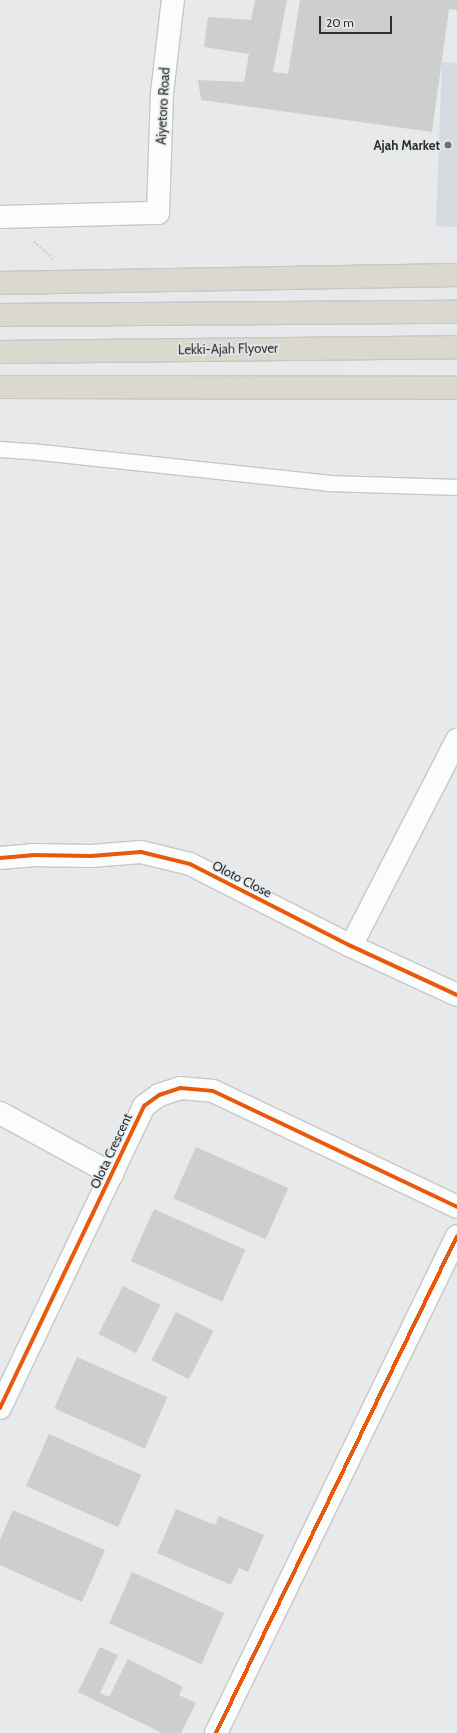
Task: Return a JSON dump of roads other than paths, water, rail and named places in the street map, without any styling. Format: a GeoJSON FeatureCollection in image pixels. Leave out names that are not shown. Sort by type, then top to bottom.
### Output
{"type":"FeatureCollection","features":[{"type":"Feature","properties":{"kind":"highway"},"geometry":{"type":"LineString","coordinates":[[0,282],[457,275]]}},
{"type":"Feature","properties":{"kind":"highway"},"geometry":{"type":"LineString","coordinates":[[0,315],[457,312]]}},
{"type":"Feature","properties":{"kind":"highway","name":"Lekki-Ajah Flyover"},"geometry":{"type":"LineString","coordinates":[[0,352],[457,347]]}},
{"type":"Feature","properties":{"kind":"highway"},"geometry":{"type":"LineString","coordinates":[[0,387],[457,388]]}},
{"type":"Feature","properties":{"kind":"street","name":"Aiyetoro Road"},"geometry":{"type":"LineString","coordinates":[[0,217],[158,213],[162,93],[173,0]]}},
{"type":"Feature","properties":{"kind":"street"},"geometry":{"type":"LineString","coordinates":[[351,946],[457,740]]}},
{"type":"Feature","properties":{"kind":"street","name":"Oloto Close"},"geometry":{"type":"LineString","coordinates":[[0,858],[32,855],[91,856],[141,852],[190,864],[351,946],[457,995]]}},
{"type":"Feature","properties":{"kind":"street","name":"Olota Crescent"},"geometry":{"type":"LineString","coordinates":[[0,1408],[144,1106],[159,1094],[180,1088],[213,1091],[457,1207]]}},
{"type":"Feature","properties":{"kind":"street"},"geometry":{"type":"LineString","coordinates":[[0,1113],[112,1174]]}},
{"type":"Feature","properties":{"kind":"street"},"geometry":{"type":"LineString","coordinates":[[216,1733],[457,1236]]}},
{"type":"Feature","properties":{"kind":"lane"},"geometry":{"type":"LineString","coordinates":[[0,449],[31,451],[328,483],[457,487]]}},
{"type":"Feature","properties":{"kind":"place","name":"Ajah Market"},"geometry":{"type":"Point","coordinates":[448,145]}}]}
